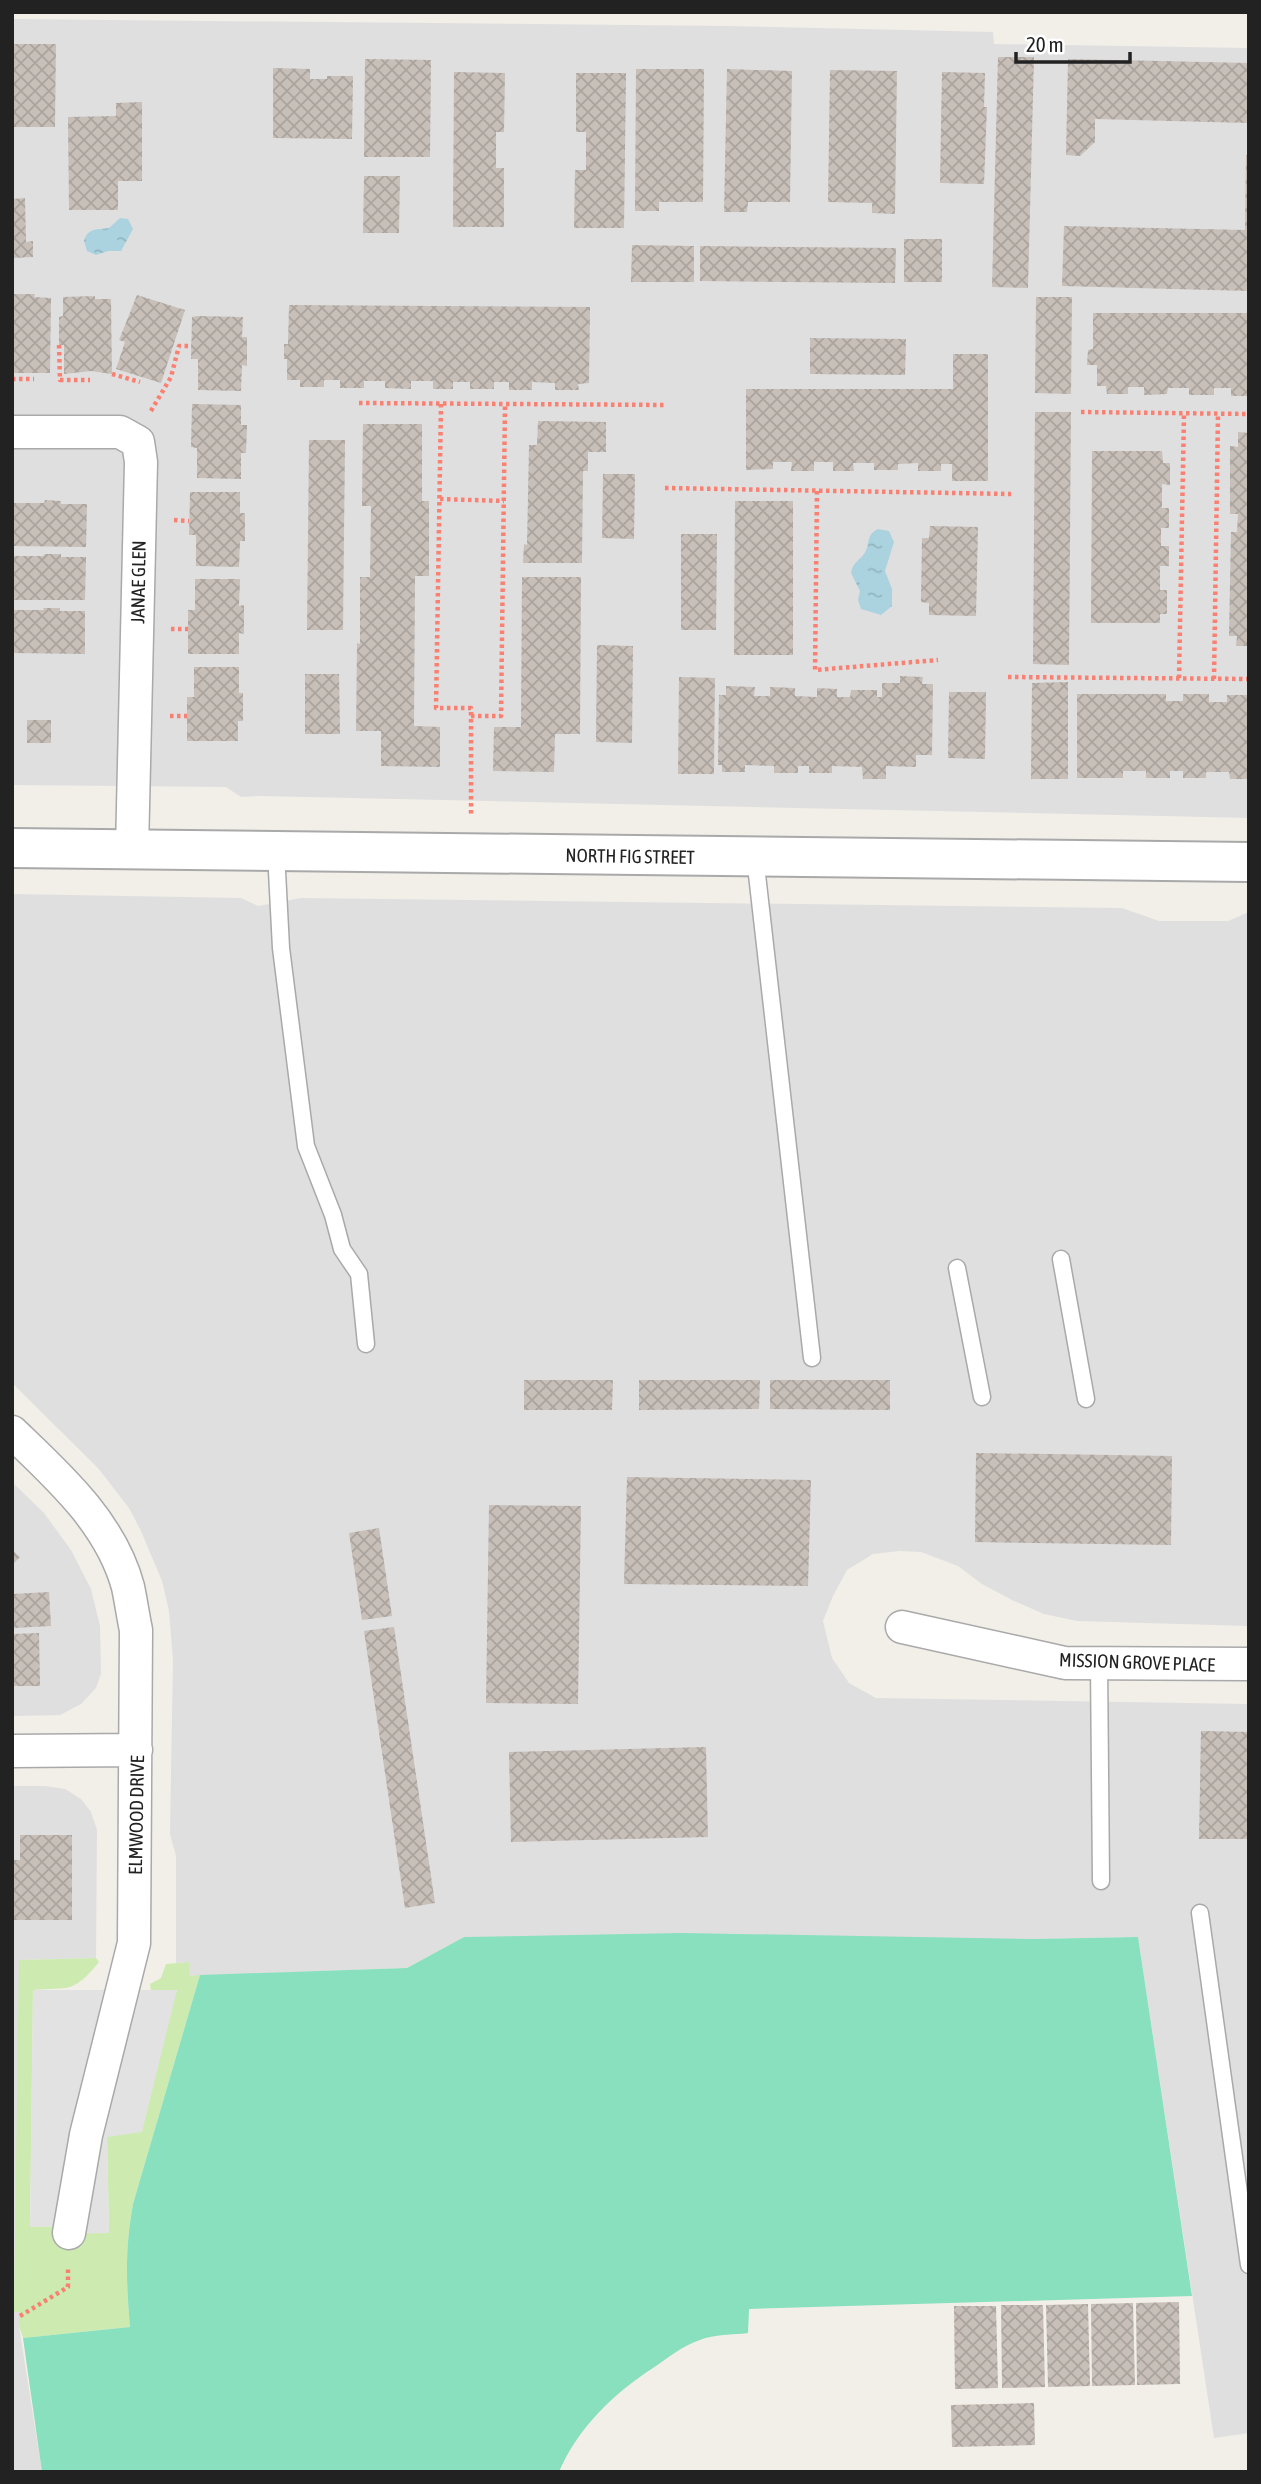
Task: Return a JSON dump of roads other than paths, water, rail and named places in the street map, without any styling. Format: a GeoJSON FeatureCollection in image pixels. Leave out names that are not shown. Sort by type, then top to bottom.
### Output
{"type":"FeatureCollection","features":[{"type":"Feature","properties":{"kind":"street","name":"JANAE GLEN"},"geometry":{"type":"LineString","coordinates":[[12,432],[120,432],[138,442],[141,462],[132,850]]}},
{"type":"Feature","properties":{"kind":"street","name":"NORTH FIG STREET"},"geometry":{"type":"LineString","coordinates":[[12,848],[1249,862]]}},
{"type":"Feature","properties":{"kind":"street","name":"ELMWOOD DRIVE"},"geometry":{"type":"LineString","coordinates":[[12,1432],[66,1483],[113,1552],[127,1586],[136,1630],[134,1943],[86,2135],[69,2233]]}},
{"type":"Feature","properties":{"kind":"street","name":"MISSION GROVE PLACE"},"geometry":{"type":"LineString","coordinates":[[902,1627],[1065,1662],[1249,1664]]}},
{"type":"Feature","properties":{"kind":"street"},"geometry":{"type":"LineString","coordinates":[[12,1751],[136,1750]]}},
{"type":"Feature","properties":{"kind":"lane"},"geometry":{"type":"LineString","coordinates":[[276,852],[281,948],[306,1146],[333,1215],[342,1249],[359,1274],[366,1344]]}},
{"type":"Feature","properties":{"kind":"lane"},"geometry":{"type":"LineString","coordinates":[[755,857],[812,1358]]}},
{"type":"Feature","properties":{"kind":"lane"},"geometry":{"type":"LineString","coordinates":[[1061,1259],[1086,1399]]}},
{"type":"Feature","properties":{"kind":"lane"},"geometry":{"type":"LineString","coordinates":[[957,1268],[982,1396]]}},
{"type":"Feature","properties":{"kind":"lane"},"geometry":{"type":"LineString","coordinates":[[1099,1663],[1101,1881]]}},
{"type":"Feature","properties":{"kind":"lane"},"geometry":{"type":"LineString","coordinates":[[1200,1913],[1249,2265]]}},
{"type":"Feature","properties":{"kind":"water"},"geometry":{"type":"Polygon","coordinates":[[[120,218],[128,219],[133,229],[121,251],[96,255],[87,251],[84,241],[88,233],[109,228],[120,218]]]}},
{"type":"Feature","properties":{"kind":"water"},"geometry":{"type":"Polygon","coordinates":[[[878,529],[889,531],[894,542],[885,571],[892,589],[892,606],[881,615],[861,609],[858,600],[860,591],[851,573],[854,564],[866,550],[871,534],[878,529]]]}}]}
